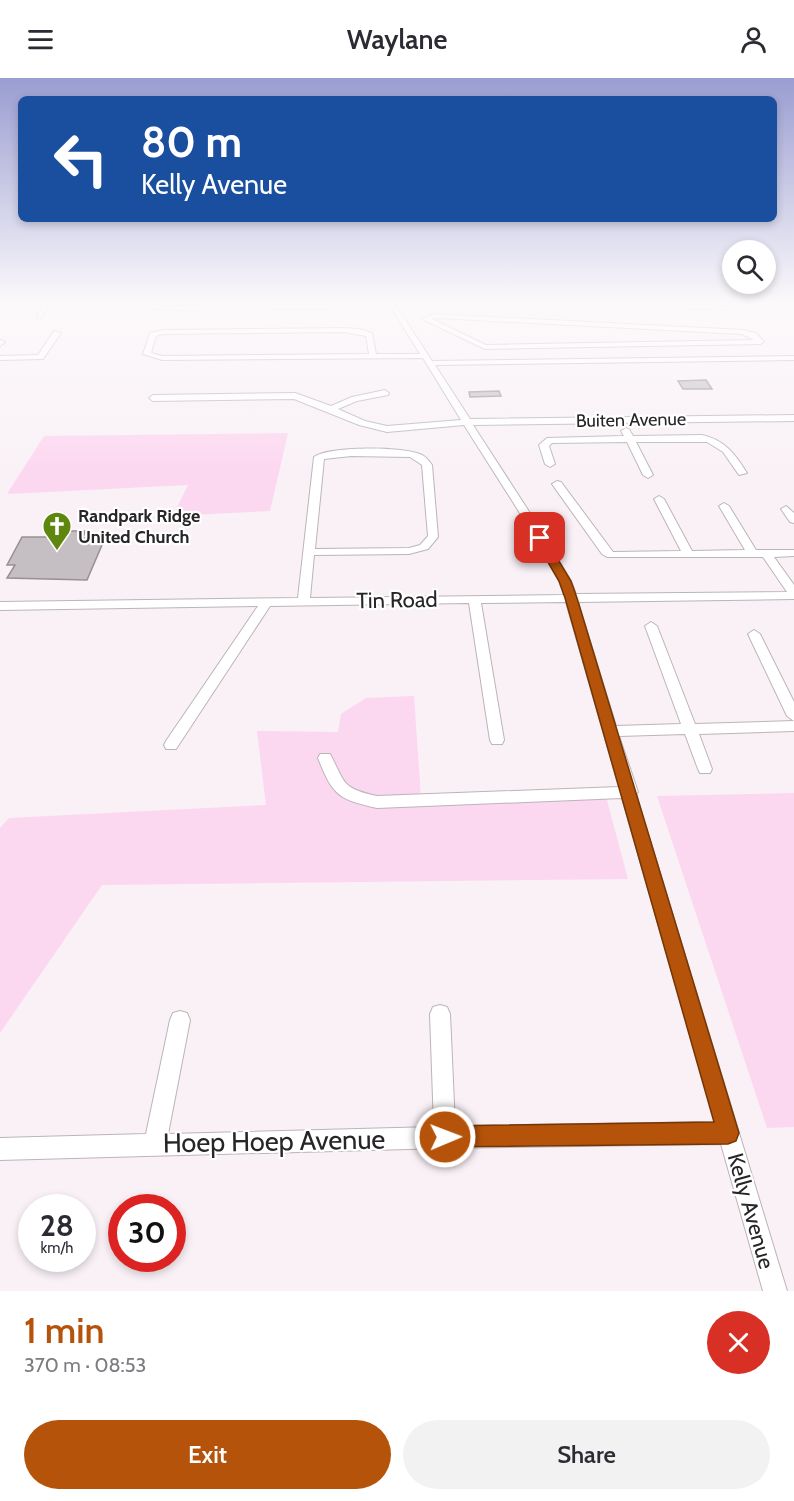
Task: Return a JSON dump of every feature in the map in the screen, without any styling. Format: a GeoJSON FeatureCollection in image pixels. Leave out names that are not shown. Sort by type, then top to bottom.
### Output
{"type":"FeatureCollection","features":[{"type":"Feature","properties":{"kind":"street","name":"Kelly Avenue"},"geometry":{"type":"LineString","coordinates":[[429,361],[548,553],[571,598],[630,792],[775,1291]]}},
{"type":"Feature","properties":{"kind":"street"},"geometry":{"type":"LineString","coordinates":[[331,409],[355,399],[385,393]]}},
{"type":"Feature","properties":{"kind":"street","name":"Buiten Avenue"},"geometry":{"type":"LineString","coordinates":[[153,398],[295,396],[362,423],[387,429],[467,422],[794,418]]}},
{"type":"Feature","properties":{"kind":"street"},"geometry":{"type":"LineString","coordinates":[[621,420],[648,475]]}},
{"type":"Feature","properties":{"kind":"street"},"geometry":{"type":"LineString","coordinates":[[550,464],[544,445],[548,441],[629,438],[711,439],[723,445],[742,473]]}},
{"type":"Feature","properties":{"kind":"street"},"geometry":{"type":"LineString","coordinates":[[304,601],[319,457],[340,453],[406,454],[424,461],[427,465],[433,537],[428,544],[409,551],[310,552]]}},
{"type":"Feature","properties":{"kind":"street"},"geometry":{"type":"LineString","coordinates":[[557,484],[606,552],[620,556],[794,553]]}},
{"type":"Feature","properties":{"kind":"street"},"geometry":{"type":"LineString","coordinates":[[659,499],[689,555]]}},
{"type":"Feature","properties":{"kind":"street"},"geometry":{"type":"LineString","coordinates":[[724,506],[753,554]]}},
{"type":"Feature","properties":{"kind":"street"},"geometry":{"type":"LineString","coordinates":[[786,509],[794,520]]}},
{"type":"Feature","properties":{"kind":"street"},"geometry":{"type":"LineString","coordinates":[[766,553],[794,594]]}},
{"type":"Feature","properties":{"kind":"street","name":"Tin Road"},"geometry":{"type":"LineString","coordinates":[[0,606],[794,594]]}},
{"type":"Feature","properties":{"kind":"street"},"geometry":{"type":"LineString","coordinates":[[474,599],[497,740]]}},
{"type":"Feature","properties":{"kind":"street"},"geometry":{"type":"LineString","coordinates":[[171,745],[267,602]]}},
{"type":"Feature","properties":{"kind":"street"},"geometry":{"type":"LineString","coordinates":[[651,626],[705,769]]}},
{"type":"Feature","properties":{"kind":"street"},"geometry":{"type":"LineString","coordinates":[[754,634],[794,716]]}},
{"type":"Feature","properties":{"kind":"street"},"geometry":{"type":"LineString","coordinates":[[610,731],[794,726]]}},
{"type":"Feature","properties":{"kind":"street"},"geometry":{"type":"LineString","coordinates":[[325,758],[336,785],[344,793],[377,802],[630,792]]}},
{"type":"Feature","properties":{"kind":"street"},"geometry":{"type":"LineString","coordinates":[[440,1014],[445,1137]]}},
{"type":"Feature","properties":{"kind":"street"},"geometry":{"type":"LineString","coordinates":[[155,1144],[180,1020]]}},
{"type":"Feature","properties":{"kind":"street","name":"Hoep Hoep Avenue"},"geometry":{"type":"LineString","coordinates":[[0,1149],[445,1137],[728,1133]]}},
{"type":"Feature","properties":{"kind":"shaded area"},"geometry":{"type":"Polygon","coordinates":[[[288,433],[270,511],[173,516],[188,485],[7,494],[44,436],[288,433]]]}},
{"type":"Feature","properties":{"kind":"shaded area"},"geometry":{"type":"Polygon","coordinates":[[[414,696],[421,798],[604,789],[628,879],[102,885],[0,1033],[0,828],[9,818],[266,805],[257,731],[338,732],[341,714],[366,698],[414,696]]]}},
{"type":"Feature","properties":{"kind":"shaded area"},"geometry":{"type":"Polygon","coordinates":[[[794,793],[794,1127],[767,1128],[657,796],[794,793]]]}},
{"type":"Feature","properties":{"kind":"building"},"geometry":{"type":"Polygon","coordinates":[[[706,380],[712,389],[683,389],[678,381],[706,380]]]}},
{"type":"Feature","properties":{"kind":"building"},"geometry":{"type":"Polygon","coordinates":[[[499,391],[501,396],[470,397],[469,392],[499,391]]]}},
{"type":"Feature","properties":{"kind":"building","name":"Randpark Ridge United Church"},"geometry":{"type":"Polygon","coordinates":[[[60,531],[85,531],[83,538],[105,538],[87,580],[7,578],[15,565],[7,565],[22,537],[58,537],[60,531]]]}},
{"type":"Feature","properties":{"kind":"place","name":"Randpark Ridge United Church"},"geometry":{"type":"Point","coordinates":[57,552]}},
{"type":"Feature","properties":{"kind":"route"},"geometry":{"type":"LineString","coordinates":[[445,1137],[728,1133],[630,792],[571,598],[565,581],[540,538]]}}]}
